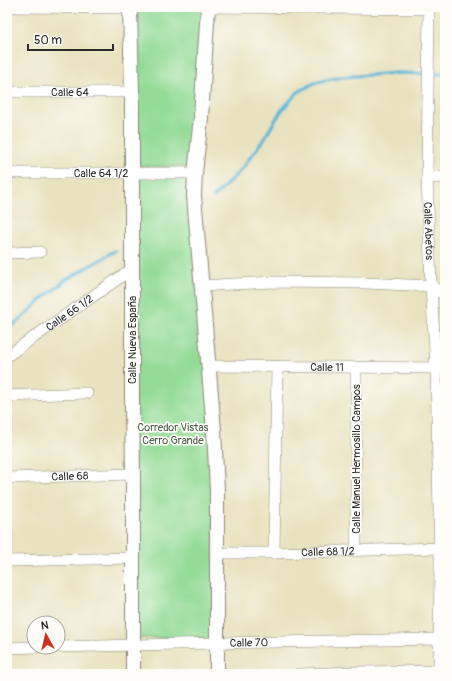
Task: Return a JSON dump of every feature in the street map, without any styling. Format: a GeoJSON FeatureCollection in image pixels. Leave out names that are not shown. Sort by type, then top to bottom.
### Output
{"type":"FeatureCollection","features":[{"type":"Feature","properties":{"kind":"street"},"geometry":{"type":"LineString","coordinates":[[7,8],[130,7]]}},
{"type":"Feature","properties":{"kind":"street","name":"Calle Nueva España"},"geometry":{"type":"LineString","coordinates":[[130,7],[132,92],[133,674]]}},
{"type":"Feature","properties":{"kind":"street"},"geometry":{"type":"LineString","coordinates":[[217,674],[217,490],[214,430],[194,196],[208,7],[429,8]]}},
{"type":"Feature","properties":{"kind":"street","name":"Calle Abetos"},"geometry":{"type":"LineString","coordinates":[[429,8],[427,178],[431,286],[440,368],[439,548],[442,561],[440,639],[441,672]]}},
{"type":"Feature","properties":{"kind":"street","name":"Calle 64"},"geometry":{"type":"LineString","coordinates":[[7,92],[132,92]]}},
{"type":"Feature","properties":{"kind":"street","name":"Calle 64 1/2"},"geometry":{"type":"LineString","coordinates":[[7,173],[132,172],[195,178]]}},
{"type":"Feature","properties":{"kind":"street"},"geometry":{"type":"LineString","coordinates":[[427,178],[445,178]]}},
{"type":"Feature","properties":{"kind":"street"},"geometry":{"type":"LineString","coordinates":[[7,253],[40,252]]}},
{"type":"Feature","properties":{"kind":"street","name":"Calle 66 1/2"},"geometry":{"type":"LineString","coordinates":[[7,356],[132,269]]}},
{"type":"Feature","properties":{"kind":"street"},"geometry":{"type":"LineString","coordinates":[[202,286],[275,282],[365,283],[431,286],[445,295]]}},
{"type":"Feature","properties":{"kind":"street","name":"Calle 11"},"geometry":{"type":"LineString","coordinates":[[208,366],[440,368]]}},
{"type":"Feature","properties":{"kind":"street"},"geometry":{"type":"LineString","coordinates":[[274,553],[277,366]]}},
{"type":"Feature","properties":{"kind":"street","name":"Calle Manuel Hermosillo Campos"},"geometry":{"type":"LineString","coordinates":[[356,367],[356,551]]}},
{"type":"Feature","properties":{"kind":"street"},"geometry":{"type":"LineString","coordinates":[[7,396],[87,393]]}},
{"type":"Feature","properties":{"kind":"street","name":"Calle 68"},"geometry":{"type":"LineString","coordinates":[[7,478],[133,474]]}},
{"type":"Feature","properties":{"kind":"street","name":"Calle 68 1/2"},"geometry":{"type":"LineString","coordinates":[[217,553],[274,553],[439,548]]}},
{"type":"Feature","properties":{"kind":"street"},"geometry":{"type":"LineString","coordinates":[[7,561],[133,558]]}},
{"type":"Feature","properties":{"kind":"street","name":"Calle 70"},"geometry":{"type":"LineString","coordinates":[[66,647],[440,639]]}},
{"type":"Feature","properties":{"kind":"street"},"geometry":{"type":"LineString","coordinates":[[7,648],[26,647]]}},
{"type":"Feature","properties":{"kind":"street"},"geometry":{"type":"LineString","coordinates":[[299,674],[441,672]]}},
{"type":"Feature","properties":{"kind":"green space"},"geometry":{"type":"Polygon","coordinates":[[[131,7],[211,7],[194,167],[132,166],[131,7]]]}},
{"type":"Feature","properties":{"kind":"green space","name":"Corredor Vistas Cerro Grande"},"geometry":{"type":"Polygon","coordinates":[[[133,169],[194,170],[213,437],[214,638],[135,638],[133,169]]]}},
{"type":"Feature","properties":{"kind":"waterway"},"geometry":{"type":"LineString","coordinates":[[214,197],[240,171],[262,142],[281,111],[298,92],[316,82],[342,77],[397,73],[445,74]]}},
{"type":"Feature","properties":{"kind":"waterway"},"geometry":{"type":"LineString","coordinates":[[7,329],[21,319],[43,298],[66,280],[115,251]]}}]}
